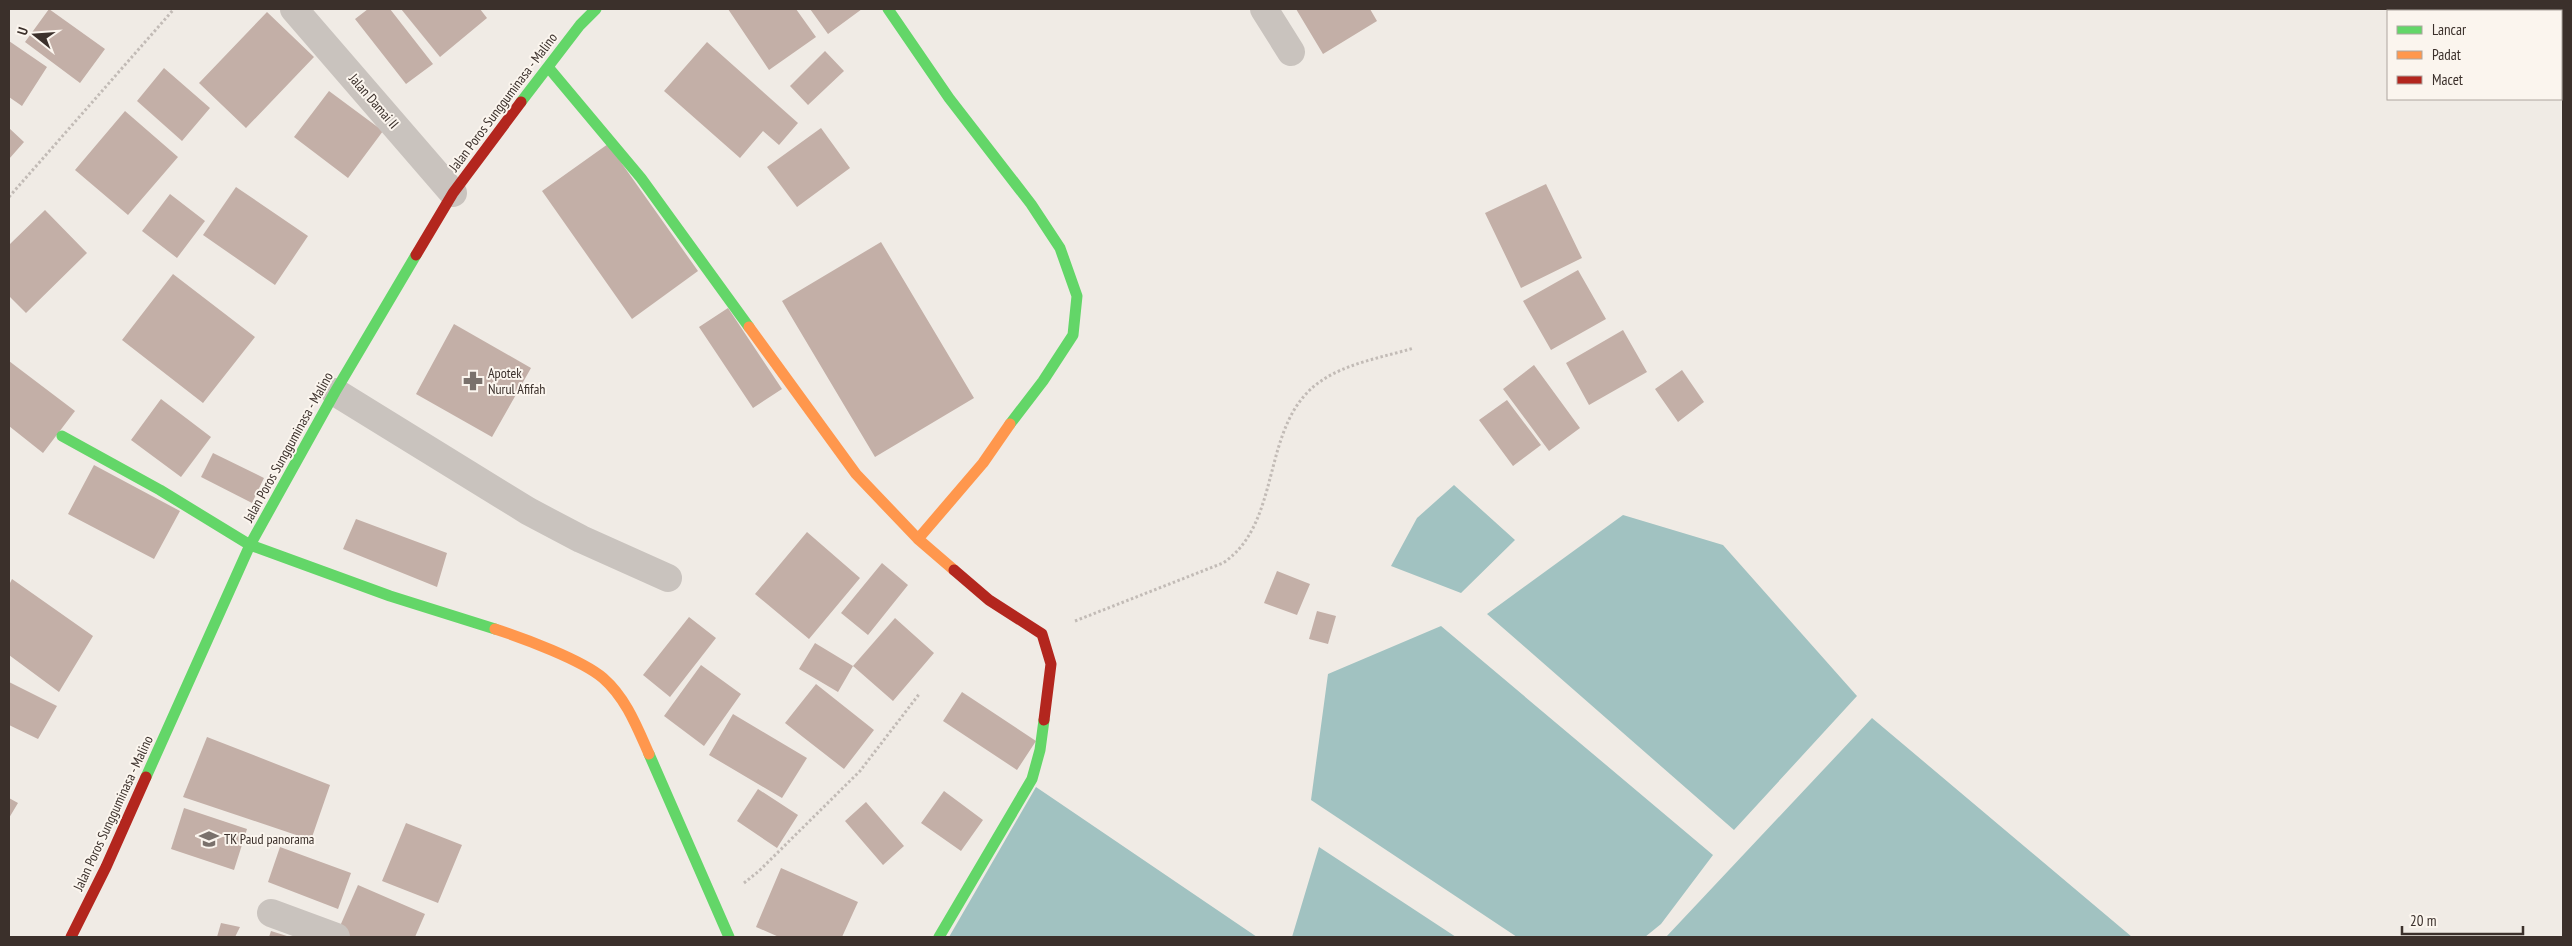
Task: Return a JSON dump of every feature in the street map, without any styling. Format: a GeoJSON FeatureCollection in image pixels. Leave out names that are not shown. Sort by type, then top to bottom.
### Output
{"type":"FeatureCollection","features":[{"type":"Feature","properties":{"kind":"street","name":"Jalan Damai II"},"geometry":{"type":"LineString","coordinates":[[294,9],[453,193]]}},
{"type":"Feature","properties":{"kind":"street","name":"Jalan Poros Sungguminasa - Malino"},"geometry":{"type":"LineString","coordinates":[[71,937],[106,867],[250,546],[335,392],[453,193],[548,67],[596,9]]}},
{"type":"Feature","properties":{"kind":"street"},"geometry":{"type":"LineString","coordinates":[[888,9],[949,98],[1030,204],[1060,248],[1077,296],[1073,335],[1053,366],[1017,413],[983,463],[918,539]]}},
{"type":"Feature","properties":{"kind":"street"},"geometry":{"type":"LineString","coordinates":[[1264,9],[1291,52]]}},
{"type":"Feature","properties":{"kind":"street"},"geometry":{"type":"LineString","coordinates":[[548,67],[642,178],[856,474],[918,539],[989,600],[1042,634],[1051,664],[1040,750],[1032,779],[939,937]]}},
{"type":"Feature","properties":{"kind":"street"},"geometry":{"type":"LineString","coordinates":[[335,392],[528,511],[580,539],[668,578]]}},
{"type":"Feature","properties":{"kind":"street"},"geometry":{"type":"LineString","coordinates":[[62,436],[160,490],[250,546],[390,596],[523,638],[603,678],[623,701],[635,722],[729,937]]}},
{"type":"Feature","properties":{"kind":"street"},"geometry":{"type":"LineString","coordinates":[[271,913],[336,937]]}},
{"type":"Feature","properties":{"kind":"path"},"geometry":{"type":"LineString","coordinates":[[9,197],[174,9]]}},
{"type":"Feature","properties":{"kind":"path"},"geometry":{"type":"LineString","coordinates":[[1042,634],[1223,563],[1238,554],[1252,535],[1290,416],[1312,388],[1341,371],[1414,348]]}},
{"type":"Feature","properties":{"kind":"path"},"geometry":{"type":"LineString","coordinates":[[716,906],[759,871],[860,771],[920,693]]}},
{"type":"Feature","properties":{"kind":"water"},"geometry":{"type":"Polygon","coordinates":[[[1454,485],[1515,540],[1461,593],[1391,566],[1417,518],[1454,485]]]}},
{"type":"Feature","properties":{"kind":"water"},"geometry":{"type":"Polygon","coordinates":[[[1623,515],[1723,545],[1857,696],[1734,830],[1487,614],[1623,515]]]}},
{"type":"Feature","properties":{"kind":"water"},"geometry":{"type":"Polygon","coordinates":[[[1441,626],[1713,855],[1661,924],[1645,937],[1517,937],[1311,800],[1328,674],[1441,626]]]}},
{"type":"Feature","properties":{"kind":"water"},"geometry":{"type":"Polygon","coordinates":[[[1872,718],[2132,937],[1666,937],[1872,718]]]}},
{"type":"Feature","properties":{"kind":"water"},"geometry":{"type":"Polygon","coordinates":[[[1036,787],[1257,937],[949,937],[1036,787]]]}},
{"type":"Feature","properties":{"kind":"water"},"geometry":{"type":"Polygon","coordinates":[[[1319,847],[1456,937],[1292,937],[1319,847]]]}},
{"type":"Feature","properties":{"kind":"building"},"geometry":{"type":"Polygon","coordinates":[[[49,9],[105,49],[80,83],[25,42],[49,9]]]}},
{"type":"Feature","properties":{"kind":"building"},"geometry":{"type":"Polygon","coordinates":[[[368,9],[390,9],[433,64],[406,84],[355,19],[368,9]]]}},
{"type":"Feature","properties":{"kind":"building"},"geometry":{"type":"Polygon","coordinates":[[[401,9],[480,9],[487,18],[440,57],[401,9]]]}},
{"type":"Feature","properties":{"kind":"building"},"geometry":{"type":"Polygon","coordinates":[[[728,9],[796,9],[816,37],[769,70],[728,9]]]}},
{"type":"Feature","properties":{"kind":"building"},"geometry":{"type":"Polygon","coordinates":[[[810,9],[862,9],[828,34],[810,9]]]}},
{"type":"Feature","properties":{"kind":"building"},"geometry":{"type":"Polygon","coordinates":[[[1296,9],[1370,9],[1377,21],[1323,54],[1296,9]]]}},
{"type":"Feature","properties":{"kind":"building"},"geometry":{"type":"Polygon","coordinates":[[[267,12],[314,57],[246,128],[199,83],[267,12]]]}},
{"type":"Feature","properties":{"kind":"building"},"geometry":{"type":"Polygon","coordinates":[[[9,41],[47,67],[22,106],[9,97],[9,41]]]}},
{"type":"Feature","properties":{"kind":"building"},"geometry":{"type":"Polygon","coordinates":[[[707,42],[798,123],[779,145],[763,131],[740,158],[664,91],[707,42]]]}},
{"type":"Feature","properties":{"kind":"building"},"geometry":{"type":"Polygon","coordinates":[[[825,51],[844,71],[808,105],[790,86],[825,51]]]}},
{"type":"Feature","properties":{"kind":"building"},"geometry":{"type":"Polygon","coordinates":[[[164,68],[210,108],[182,141],[137,101],[164,68]]]}},
{"type":"Feature","properties":{"kind":"building"},"geometry":{"type":"Polygon","coordinates":[[[329,91],[383,131],[348,178],[294,137],[329,91]]]}},
{"type":"Feature","properties":{"kind":"building"},"geometry":{"type":"Polygon","coordinates":[[[125,111],[178,157],[128,215],[75,170],[125,111]]]}},
{"type":"Feature","properties":{"kind":"building"},"geometry":{"type":"Polygon","coordinates":[[[9,128],[24,142],[9,159],[9,128]]]}},
{"type":"Feature","properties":{"kind":"building"},"geometry":{"type":"Polygon","coordinates":[[[821,128],[850,168],[797,207],[767,167],[821,128]]]}},
{"type":"Feature","properties":{"kind":"building"},"geometry":{"type":"Polygon","coordinates":[[[608,144],[698,271],[632,319],[542,191],[608,144]]]}},
{"type":"Feature","properties":{"kind":"building"},"geometry":{"type":"Polygon","coordinates":[[[1546,184],[1582,258],[1521,288],[1485,213],[1546,184]]]}},
{"type":"Feature","properties":{"kind":"building"},"geometry":{"type":"Polygon","coordinates":[[[236,187],[308,236],[275,285],[203,235],[236,187]]]}},
{"type":"Feature","properties":{"kind":"building"},"geometry":{"type":"Polygon","coordinates":[[[170,194],[205,221],[177,258],[142,231],[170,194]]]}},
{"type":"Feature","properties":{"kind":"building"},"geometry":{"type":"Polygon","coordinates":[[[45,210],[87,253],[26,313],[9,296],[9,245],[45,210]]]}},
{"type":"Feature","properties":{"kind":"building"},"geometry":{"type":"Polygon","coordinates":[[[881,242],[974,398],[875,457],[782,301],[881,242]]]}},
{"type":"Feature","properties":{"kind":"building"},"geometry":{"type":"Polygon","coordinates":[[[1578,270],[1606,319],[1551,350],[1523,301],[1578,270]]]}},
{"type":"Feature","properties":{"kind":"building"},"geometry":{"type":"Polygon","coordinates":[[[173,274],[255,337],[203,403],[122,340],[173,274]]]}},
{"type":"Feature","properties":{"kind":"building"},"geometry":{"type":"Polygon","coordinates":[[[728,308],[782,389],[753,408],[699,327],[728,308]]]}},
{"type":"Feature","properties":{"kind":"building","name":"Apotek Nurul Afifah"},"geometry":{"type":"Polygon","coordinates":[[[454,324],[531,368],[492,437],[416,394],[454,324]]]}},
{"type":"Feature","properties":{"kind":"building"},"geometry":{"type":"Polygon","coordinates":[[[1623,330],[1647,372],[1589,405],[1566,363],[1623,330]]]}},
{"type":"Feature","properties":{"kind":"building"},"geometry":{"type":"Polygon","coordinates":[[[9,361],[75,411],[43,453],[9,426],[9,361]]]}},
{"type":"Feature","properties":{"kind":"building"},"geometry":{"type":"Polygon","coordinates":[[[1534,365],[1580,428],[1549,451],[1503,389],[1534,365]]]}},
{"type":"Feature","properties":{"kind":"building"},"geometry":{"type":"Polygon","coordinates":[[[1682,370],[1704,402],[1678,422],[1655,389],[1682,370]]]}},
{"type":"Feature","properties":{"kind":"building"},"geometry":{"type":"Polygon","coordinates":[[[161,399],[211,437],[181,477],[131,440],[161,399]]]}},
{"type":"Feature","properties":{"kind":"building"},"geometry":{"type":"Polygon","coordinates":[[[1507,400],[1541,445],[1513,466],[1479,420],[1507,400]]]}},
{"type":"Feature","properties":{"kind":"building"},"geometry":{"type":"Polygon","coordinates":[[[213,453],[264,478],[252,503],[201,477],[213,453]]]}},
{"type":"Feature","properties":{"kind":"building"},"geometry":{"type":"Polygon","coordinates":[[[94,465],[180,511],[154,559],[68,514],[94,465]]]}},
{"type":"Feature","properties":{"kind":"building"},"geometry":{"type":"Polygon","coordinates":[[[356,519],[447,553],[437,587],[343,549],[356,519]]]}},
{"type":"Feature","properties":{"kind":"building"},"geometry":{"type":"Polygon","coordinates":[[[807,532],[860,578],[809,639],[755,594],[807,532]]]}},
{"type":"Feature","properties":{"kind":"building"},"geometry":{"type":"Polygon","coordinates":[[[882,563],[908,585],[868,635],[841,613],[882,563]]]}},
{"type":"Feature","properties":{"kind":"building"},"geometry":{"type":"Polygon","coordinates":[[[1277,571],[1310,584],[1297,615],[1264,603],[1277,571]]]}},
{"type":"Feature","properties":{"kind":"building"},"geometry":{"type":"Polygon","coordinates":[[[12,579],[93,636],[59,692],[9,655],[9,585],[12,579]]]}},
{"type":"Feature","properties":{"kind":"building"},"geometry":{"type":"Polygon","coordinates":[[[1317,611],[1336,616],[1328,644],[1309,639],[1317,611]]]}},
{"type":"Feature","properties":{"kind":"building"},"geometry":{"type":"Polygon","coordinates":[[[689,617],[716,638],[670,697],[643,675],[689,617]]]}},
{"type":"Feature","properties":{"kind":"building"},"geometry":{"type":"Polygon","coordinates":[[[895,618],[934,653],[893,701],[853,666],[895,618]]]}},
{"type":"Feature","properties":{"kind":"building"},"geometry":{"type":"Polygon","coordinates":[[[815,643],[853,666],[838,692],[799,669],[815,643]]]}},
{"type":"Feature","properties":{"kind":"building"},"geometry":{"type":"Polygon","coordinates":[[[701,665],[741,694],[704,746],[664,716],[701,665]]]}},
{"type":"Feature","properties":{"kind":"building"},"geometry":{"type":"Polygon","coordinates":[[[9,682],[57,706],[38,739],[9,725],[9,682]]]}},
{"type":"Feature","properties":{"kind":"building"},"geometry":{"type":"Polygon","coordinates":[[[816,684],[874,730],[844,769],[785,723],[816,684]]]}},
{"type":"Feature","properties":{"kind":"building"},"geometry":{"type":"Polygon","coordinates":[[[962,692],[1036,741],[1017,770],[943,721],[962,692]]]}},
{"type":"Feature","properties":{"kind":"building"},"geometry":{"type":"Polygon","coordinates":[[[733,714],[807,758],[782,798],[709,755],[733,714]]]}},
{"type":"Feature","properties":{"kind":"building"},"geometry":{"type":"Polygon","coordinates":[[[207,737],[330,785],[311,840],[183,797],[207,737]]]}},
{"type":"Feature","properties":{"kind":"building"},"geometry":{"type":"Polygon","coordinates":[[[758,789],[798,815],[777,848],[737,821],[758,789]]]}},
{"type":"Feature","properties":{"kind":"building"},"geometry":{"type":"Polygon","coordinates":[[[944,791],[983,820],[961,851],[921,823],[944,791]]]}},
{"type":"Feature","properties":{"kind":"building"},"geometry":{"type":"Polygon","coordinates":[[[9,798],[18,803],[9,818],[9,798]]]}},
{"type":"Feature","properties":{"kind":"building"},"geometry":{"type":"Polygon","coordinates":[[[866,802],[904,846],[883,865],[845,821],[866,802]]]}},
{"type":"Feature","properties":{"kind":"building","name":"TK Paud panorama"},"geometry":{"type":"Polygon","coordinates":[[[184,808],[247,829],[234,870],[171,849],[184,808]]]}},
{"type":"Feature","properties":{"kind":"building"},"geometry":{"type":"Polygon","coordinates":[[[406,823],[462,845],[438,903],[382,881],[406,823]]]}},
{"type":"Feature","properties":{"kind":"building"},"geometry":{"type":"Polygon","coordinates":[[[280,847],[351,873],[338,909],[268,882],[280,847]]]}},
{"type":"Feature","properties":{"kind":"building"},"geometry":{"type":"Polygon","coordinates":[[[781,868],[858,902],[842,937],[779,937],[756,927],[781,868]]]}},
{"type":"Feature","properties":{"kind":"building"},"geometry":{"type":"Polygon","coordinates":[[[358,885],[425,914],[415,937],[347,937],[337,933],[358,885]]]}},
{"type":"Feature","properties":{"kind":"building"},"geometry":{"type":"Polygon","coordinates":[[[221,923],[240,927],[235,937],[217,937],[221,923]]]}},
{"type":"Feature","properties":{"kind":"building"},"geometry":{"type":"Polygon","coordinates":[[[271,931],[290,937],[269,937],[271,931]]]}},
{"type":"Feature","properties":{"kind":"traffic: fast"},"geometry":{"type":"LineString","coordinates":[[521,102],[580,25],[596,9]]}},
{"type":"Feature","properties":{"kind":"traffic: fast"},"geometry":{"type":"LineString","coordinates":[[888,9],[949,98],[1031,204],[1060,248],[1077,296],[1073,335],[1043,381],[1010,424]]}},
{"type":"Feature","properties":{"kind":"traffic: fast"},"geometry":{"type":"LineString","coordinates":[[548,67],[641,178],[749,327]]}},
{"type":"Feature","properties":{"kind":"traffic: fast"},"geometry":{"type":"LineString","coordinates":[[146,777],[250,545],[335,392],[416,255]]}},
{"type":"Feature","properties":{"kind":"traffic: fast"},"geometry":{"type":"LineString","coordinates":[[62,436],[160,490],[250,545],[390,596],[495,629]]}},
{"type":"Feature","properties":{"kind":"traffic: fast"},"geometry":{"type":"LineString","coordinates":[[939,937],[1032,779],[1040,750],[1044,720]]}},
{"type":"Feature","properties":{"kind":"traffic: fast"},"geometry":{"type":"LineString","coordinates":[[649,754],[729,937]]}},
{"type":"Feature","properties":{"kind":"traffic: slow"},"geometry":{"type":"LineString","coordinates":[[749,327],[856,474],[918,539],[954,570]]}},
{"type":"Feature","properties":{"kind":"traffic: slow"},"geometry":{"type":"LineString","coordinates":[[918,539],[983,463],[1010,424]]}},
{"type":"Feature","properties":{"kind":"traffic: slow"},"geometry":{"type":"LineString","coordinates":[[495,629],[567,657],[603,678],[624,704],[649,754]]}},
{"type":"Feature","properties":{"kind":"traffic: jam"},"geometry":{"type":"LineString","coordinates":[[416,255],[453,193],[521,102]]}},
{"type":"Feature","properties":{"kind":"traffic: jam"},"geometry":{"type":"LineString","coordinates":[[954,570],[989,600],[1042,634],[1051,664],[1044,720]]}},
{"type":"Feature","properties":{"kind":"traffic: jam"},"geometry":{"type":"LineString","coordinates":[[71,937],[106,867],[146,777]]}},
{"type":"Feature","properties":{"kind":"place","name":"Apotek Nurul Afifah"},"geometry":{"type":"Point","coordinates":[473,381]}},
{"type":"Feature","properties":{"kind":"place","name":"TK Paud panorama"},"geometry":{"type":"Point","coordinates":[209,839]}}]}
